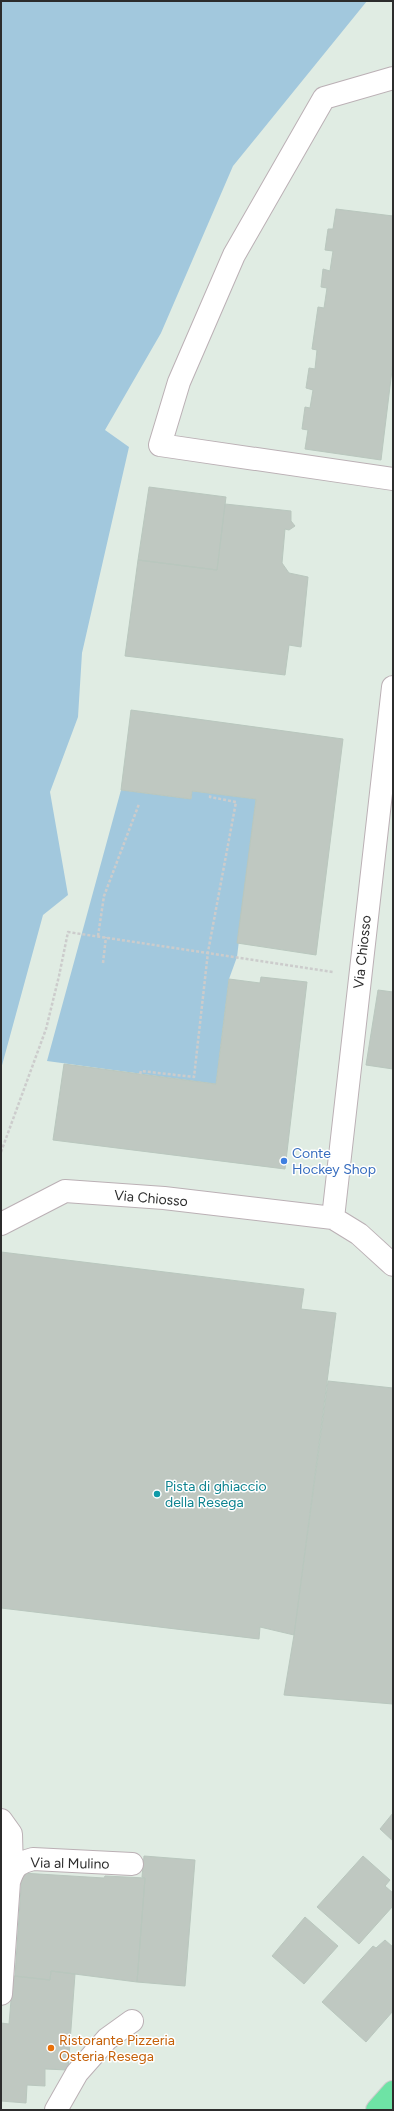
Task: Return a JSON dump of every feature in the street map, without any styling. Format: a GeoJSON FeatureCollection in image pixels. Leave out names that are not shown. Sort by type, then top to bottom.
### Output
{"type":"FeatureCollection","features":[{"type":"Feature","properties":{"kind":"main road"},"geometry":{"type":"LineString","coordinates":[[378,2110],[393,2092]]}},
{"type":"Feature","properties":{"kind":"street"},"geometry":{"type":"LineString","coordinates":[[393,78],[324,98],[234,255],[179,382],[160,445],[393,479]]}},
{"type":"Feature","properties":{"kind":"street","name":"Via Chiosso"},"geometry":{"type":"LineString","coordinates":[[333,1218],[393,687]]}},
{"type":"Feature","properties":{"kind":"street","name":"Via Chiosso"},"geometry":{"type":"LineString","coordinates":[[1,1224],[65,1191],[164,1198],[333,1218],[359,1234],[393,1265]]}},
{"type":"Feature","properties":{"kind":"street","name":"Via al Mulino"},"geometry":{"type":"LineString","coordinates":[[1,1820],[11,1834],[12,1872],[9,1882],[1,1994]]}},
{"type":"Feature","properties":{"kind":"street","name":"Via al Mulino"},"geometry":{"type":"LineString","coordinates":[[12,1872],[20,1863],[33,1859],[132,1864]]}},
{"type":"Feature","properties":{"kind":"street"},"geometry":{"type":"LineString","coordinates":[[56,2110],[77,2073],[107,2039],[132,2022]]}},
{"type":"Feature","properties":{"kind":"path"},"geometry":{"type":"LineString","coordinates":[[140,1074],[141,1071],[194,1078],[208,952],[236,802],[210,797],[211,794]]}},
{"type":"Feature","properties":{"kind":"path"},"geometry":{"type":"LineString","coordinates":[[98,936],[104,896],[139,804]]}},
{"type":"Feature","properties":{"kind":"path"},"geometry":{"type":"LineString","coordinates":[[1,1152],[46,1030],[68,932],[360,976]]}},
{"type":"Feature","properties":{"kind":"path"},"geometry":{"type":"LineString","coordinates":[[103,963],[106,937]]}},
{"type":"Feature","properties":{"kind":"shaded area"},"geometry":{"type":"Polygon","coordinates":[[[1,1],[367,1],[233,166],[161,333],[105,430],[129,447],[82,653],[78,717],[50,792],[68,895],[43,915],[1,1069],[1,1]]]}},
{"type":"Feature","properties":{"kind":"shaded area"},"geometry":{"type":"Polygon","coordinates":[[[121,790],[191,799],[192,791],[256,799],[237,957],[229,979],[216,1084],[47,1061],[121,790]]]}},
{"type":"Feature","properties":{"kind":"building"},"geometry":{"type":"Polygon","coordinates":[[[336,209],[393,216],[393,362],[381,460],[305,449],[308,430],[302,429],[305,407],[310,408],[313,390],[306,388],[309,368],[315,369],[317,350],[312,349],[318,307],[324,308],[327,288],[321,287],[323,269],[330,271],[333,251],[325,250],[328,229],[333,229],[336,209]]]}},
{"type":"Feature","properties":{"kind":"building"},"geometry":{"type":"Polygon","coordinates":[[[149,487],[226,497],[217,570],[138,560],[149,487]]]}},
{"type":"Feature","properties":{"kind":"building"},"geometry":{"type":"Polygon","coordinates":[[[225,504],[291,511],[291,521],[295,526],[289,530],[285,529],[282,563],[289,573],[308,577],[301,647],[289,645],[285,675],[125,656],[138,560],[217,570],[225,504]]]}},
{"type":"Feature","properties":{"kind":"building"},"geometry":{"type":"Polygon","coordinates":[[[131,710],[343,739],[316,955],[237,943],[256,799],[192,791],[191,799],[121,790],[131,710]]]}},
{"type":"Feature","properties":{"kind":"building"},"geometry":{"type":"Polygon","coordinates":[[[261,977],[307,982],[285,1169],[53,1140],[64,1064],[216,1084],[229,979],[260,983],[261,977]]]}},
{"type":"Feature","properties":{"kind":"building"},"geometry":{"type":"Polygon","coordinates":[[[378,990],[393,992],[393,1069],[366,1065],[378,990]]]}},
{"type":"Feature","properties":{"kind":"building","name":"Pista di ghiaccio della Resega"},"geometry":{"type":"Polygon","coordinates":[[[1,1252],[304,1289],[301,1309],[336,1313],[294,1635],[260,1627],[259,1639],[1,1608],[1,1252]]]}},
{"type":"Feature","properties":{"kind":"building"},"geometry":{"type":"Polygon","coordinates":[[[328,1381],[393,1388],[393,1704],[284,1695],[294,1635],[328,1381]]]}},
{"type":"Feature","properties":{"kind":"building"},"geometry":{"type":"Polygon","coordinates":[[[393,1813],[393,1841],[380,1829],[393,1813]]]}},
{"type":"Feature","properties":{"kind":"building"},"geometry":{"type":"Polygon","coordinates":[[[144,1856],[195,1860],[185,1986],[137,1982],[145,1878],[142,1877],[144,1856]]]}},
{"type":"Feature","properties":{"kind":"building"},"geometry":{"type":"Polygon","coordinates":[[[363,1856],[390,1880],[385,1886],[393,1893],[393,1906],[359,1944],[317,1907],[363,1856]]]}},
{"type":"Feature","properties":{"kind":"building"},"geometry":{"type":"Polygon","coordinates":[[[22,1873],[104,1878],[105,1876],[145,1878],[137,1982],[51,1971],[50,1980],[15,1976],[22,1873]]]}},
{"type":"Feature","properties":{"kind":"building"},"geometry":{"type":"Polygon","coordinates":[[[305,1917],[338,1946],[304,1984],[272,1956],[305,1917]]]}},
{"type":"Feature","properties":{"kind":"building"},"geometry":{"type":"Polygon","coordinates":[[[385,1940],[393,1947],[393,2011],[366,2042],[322,2002],[373,1946],[376,1948],[385,1940]]]}},
{"type":"Feature","properties":{"kind":"building"},"geometry":{"type":"Polygon","coordinates":[[[51,1971],[75,1974],[68,2070],[45,2069],[45,2086],[27,2085],[26,2103],[1,2101],[1,2023],[9,2024],[13,1976],[50,1980],[51,1971]]]}},
{"type":"Feature","properties":{"kind":"place","name":"Conte Hockey Shop"},"geometry":{"type":"Point","coordinates":[284,1161]}},
{"type":"Feature","properties":{"kind":"place","name":"Pista di ghiaccio della Resega"},"geometry":{"type":"Point","coordinates":[157,1494]}},
{"type":"Feature","properties":{"kind":"place","name":"Ristorante Pizzeria Osteria Resega"},"geometry":{"type":"Point","coordinates":[51,2048]}}]}
